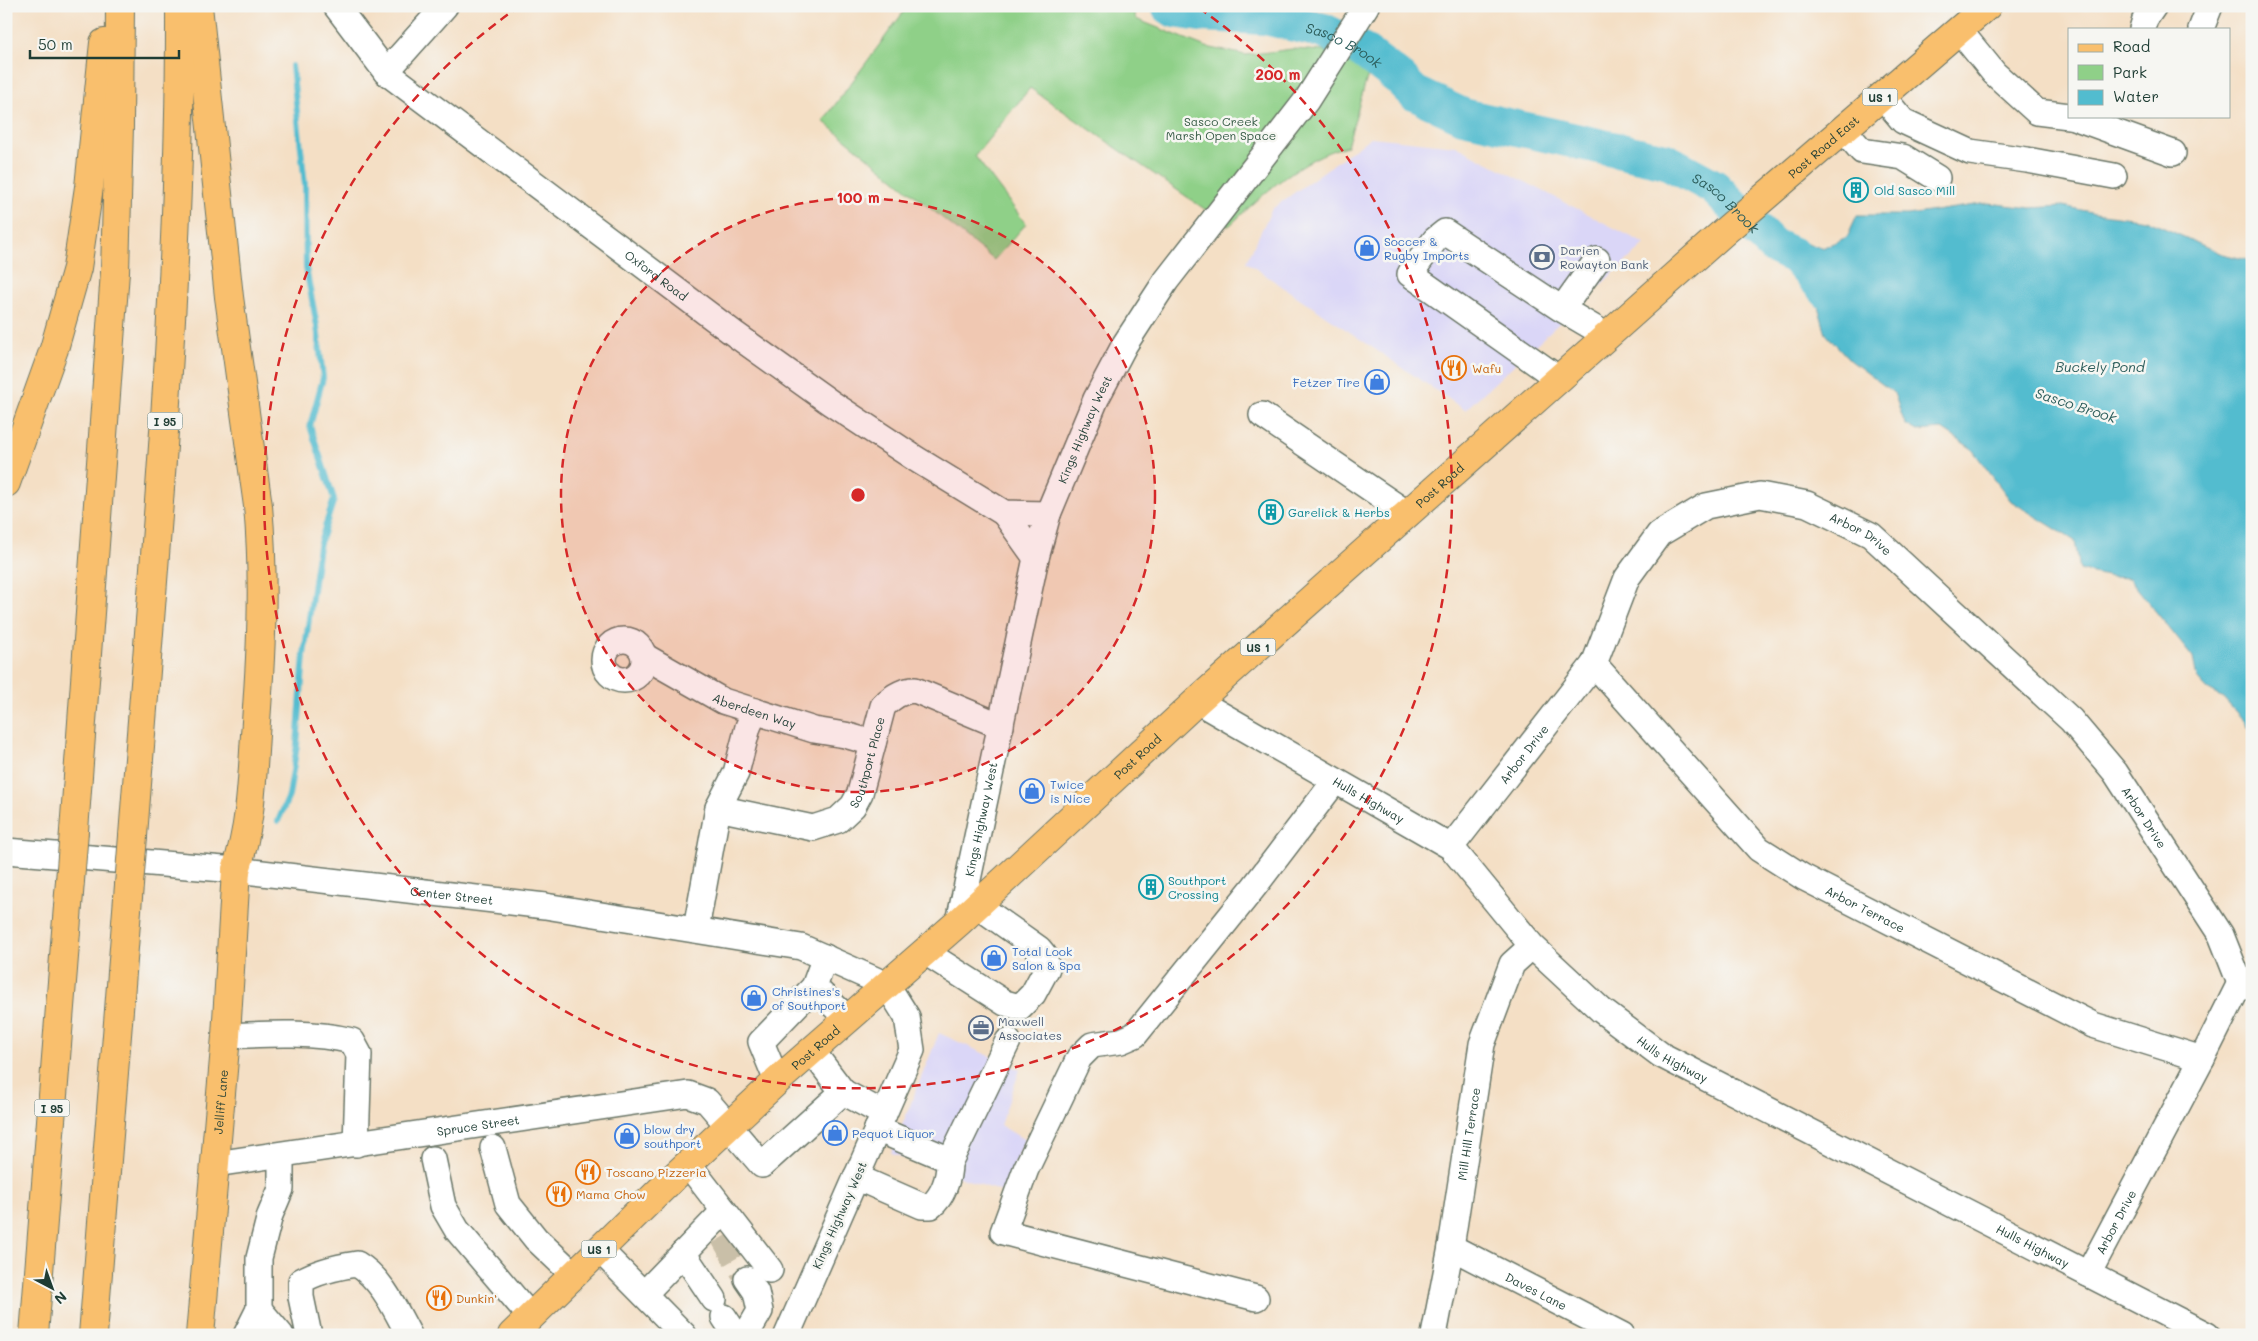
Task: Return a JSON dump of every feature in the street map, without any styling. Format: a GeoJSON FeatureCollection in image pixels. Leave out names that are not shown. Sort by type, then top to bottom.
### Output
{"type":"FeatureCollection","features":[{"type":"Feature","properties":{"kind":"main road"},"geometry":{"type":"LineString","coordinates":[[6,483],[54,349],[77,268],[89,187],[108,6]]}},
{"type":"Feature","properties":{"kind":"main road","name":"I 95"},"geometry":{"type":"LineString","coordinates":[[34,1335],[114,290],[119,135],[120,6]]}},
{"type":"Feature","properties":{"kind":"main road","name":"I 95"},"geometry":{"type":"LineString","coordinates":[[93,1335],[171,340],[177,197],[180,6]]}},
{"type":"Feature","properties":{"kind":"main road","name":"Jelliff Lane"},"geometry":{"type":"LineString","coordinates":[[198,6],[220,218],[258,506],[262,550],[261,650],[249,825],[236,870],[226,1036],[200,1335]]}},
{"type":"Feature","properties":{"kind":"main road","name":"Post Road East"},"geometry":{"type":"LineString","coordinates":[[1773,189],[1987,6]]}},
{"type":"Feature","properties":{"kind":"main road","name":"Post Road"},"geometry":{"type":"LineString","coordinates":[[521,1325],[681,1170],[777,1081],[925,952],[1197,702],[1773,189]]}},
{"type":"Feature","properties":{"kind":"street","name":"Oxford Road"},"geometry":{"type":"LineString","coordinates":[[336,6],[386,72],[736,335],[831,403],[1004,513],[1036,558]]}},
{"type":"Feature","properties":{"kind":"street"},"geometry":{"type":"LineString","coordinates":[[386,72],[445,6]]}},
{"type":"Feature","properties":{"kind":"street"},"geometry":{"type":"LineString","coordinates":[[2142,28],[2145,19],[2154,6]]}},
{"type":"Feature","properties":{"kind":"street"},"geometry":{"type":"LineString","coordinates":[[2195,6],[2199,8],[2202,6]]}},
{"type":"Feature","properties":{"kind":"street"},"geometry":{"type":"LineString","coordinates":[[2201,28],[2210,6]]}},
{"type":"Feature","properties":{"kind":"street","name":"Kings Highway West"},"geometry":{"type":"LineString","coordinates":[[968,913],[1001,726],[1036,558],[1048,514],[1096,399],[1130,335],[1166,281],[1306,101],[1361,15]]}},
{"type":"Feature","properties":{"kind":"street"},"geometry":{"type":"LineString","coordinates":[[1959,30],[1994,73],[2037,112],[2068,116]]}},
{"type":"Feature","properties":{"kind":"street"},"geometry":{"type":"LineString","coordinates":[[1882,96],[1903,121],[1970,152],[2114,176]]}},
{"type":"Feature","properties":{"kind":"street"},"geometry":{"type":"LineString","coordinates":[[2076,118],[2173,153]]}},
{"type":"Feature","properties":{"kind":"street"},"geometry":{"type":"LineString","coordinates":[[1843,129],[1862,150],[1903,157],[1937,178]]}},
{"type":"Feature","properties":{"kind":"street"},"geometry":{"type":"LineString","coordinates":[[1559,379],[1410,274],[1434,240],[1445,232],[1606,336]]}},
{"type":"Feature","properties":{"kind":"street"},"geometry":{"type":"LineString","coordinates":[[1562,309],[1597,260]]}},
{"type":"Feature","properties":{"kind":"street"},"geometry":{"type":"LineString","coordinates":[[1262,416],[1408,514]]}},
{"type":"Feature","properties":{"kind":"street","name":"Arbor Drive"},"geometry":{"type":"LineString","coordinates":[[1451,847],[1594,664],[1627,578],[1659,534],[1706,506],[1760,495],[1807,504],[1871,535],[2071,720],[2115,772],[2221,935],[2246,986],[2202,1059],[2088,1274]]}},
{"type":"Feature","properties":{"kind":"street"},"geometry":{"type":"LineString","coordinates":[[1004,513],[1048,514]]}},
{"type":"Feature","properties":{"kind":"street","name":"Aberdeen Way"},"geometry":{"type":"LineString","coordinates":[[644,656],[723,701],[814,730],[845,735],[873,743]]}},
{"type":"Feature","properties":{"kind":"street","name":"Arbor Terrace"},"geometry":{"type":"LineString","coordinates":[[1594,664],[1759,849],[1803,877],[2093,1024],[2202,1059]]}},
{"type":"Feature","properties":{"kind":"street","name":"Southport Place"},"geometry":{"type":"LineString","coordinates":[[718,808],[813,828],[838,820],[853,806],[860,793],[883,706],[894,697],[908,690],[915,690],[1001,726]]}},
{"type":"Feature","properties":{"kind":"street","name":"Hulls Highway"},"geometry":{"type":"LineString","coordinates":[[1197,702],[1451,847],[1532,946],[1601,1010],[1661,1055],[2208,1335]]}},
{"type":"Feature","properties":{"kind":"street"},"geometry":{"type":"LineString","coordinates":[[696,929],[718,808],[736,773],[748,727],[755,711]]}},
{"type":"Feature","properties":{"kind":"street"},"geometry":{"type":"LineString","coordinates":[[1256,1298],[1003,1232],[1026,1169],[1079,1058],[1092,1045],[1121,1041],[1135,1035],[1254,887],[1335,781]]}},
{"type":"Feature","properties":{"kind":"street","name":"Center Street"},"geometry":{"type":"LineString","coordinates":[[6,851],[236,870],[545,906],[801,947],[887,985]]}},
{"type":"Feature","properties":{"kind":"street"},"geometry":{"type":"LineString","coordinates":[[925,952],[1005,1004],[1020,1007],[1028,1002],[1047,968],[1044,955],[1039,949],[968,913]]}},
{"type":"Feature","properties":{"kind":"street","name":"Mill Hill Terrace"},"geometry":{"type":"LineString","coordinates":[[1434,1335],[1482,1044],[1512,964],[1532,946]]}},
{"type":"Feature","properties":{"kind":"street"},"geometry":{"type":"LineString","coordinates":[[777,1081],[761,1042],[814,987],[825,957]]}},
{"type":"Feature","properties":{"kind":"street","name":"Kings Highway West"},"geometry":{"type":"LineString","coordinates":[[787,1335],[912,1050],[907,1017],[887,985]]}},
{"type":"Feature","properties":{"kind":"street"},"geometry":{"type":"LineString","coordinates":[[814,987],[848,1019]]}},
{"type":"Feature","properties":{"kind":"street"},"geometry":{"type":"LineString","coordinates":[[226,1036],[277,1034],[335,1037],[352,1041],[359,1054],[356,1144]]}},
{"type":"Feature","properties":{"kind":"street"},"geometry":{"type":"LineString","coordinates":[[856,1177],[922,1206],[931,1206],[941,1194],[949,1172],[948,1163],[1008,1040]]}},
{"type":"Feature","properties":{"kind":"street"},"geometry":{"type":"LineString","coordinates":[[812,1051],[843,1092],[880,1122],[935,1152],[948,1163]]}},
{"type":"Feature","properties":{"kind":"street","name":"Spruce Street"},"geometry":{"type":"LineString","coordinates":[[215,1164],[688,1094],[707,1101],[762,1164],[843,1092]]}},
{"type":"Feature","properties":{"kind":"street"},"geometry":{"type":"LineString","coordinates":[[493,1148],[508,1204],[536,1239],[573,1274]]}},
{"type":"Feature","properties":{"kind":"street"},"geometry":{"type":"LineString","coordinates":[[246,1335],[259,1309],[259,1258],[270,1215],[281,1188],[280,1155]]}},
{"type":"Feature","properties":{"kind":"street"},"geometry":{"type":"LineString","coordinates":[[433,1159],[443,1206],[521,1325]]}},
{"type":"Feature","properties":{"kind":"street"},"geometry":{"type":"LineString","coordinates":[[681,1170],[699,1202],[770,1270]]}},
{"type":"Feature","properties":{"kind":"street"},"geometry":{"type":"LineString","coordinates":[[644,1294],[683,1253],[720,1223]]}},
{"type":"Feature","properties":{"kind":"street","name":"Daves Lane"},"geometry":{"type":"LineString","coordinates":[[1450,1247],[1622,1335]]}},
{"type":"Feature","properties":{"kind":"street"},"geometry":{"type":"LineString","coordinates":[[599,1249],[684,1335]]}},
{"type":"Feature","properties":{"kind":"street"},"geometry":{"type":"LineString","coordinates":[[683,1253],[725,1317]]}},
{"type":"Feature","properties":{"kind":"street"},"geometry":{"type":"LineString","coordinates":[[309,1335],[301,1297],[301,1281],[331,1269],[357,1264],[368,1271],[390,1299],[409,1335]]}},
{"type":"Feature","properties":{"kind":"street"},"geometry":{"type":"LineString","coordinates":[[746,1335],[760,1311],[756,1292],[747,1279]]}},
{"type":"Feature","properties":{"kind":"street"},"geometry":{"type":"LineString","coordinates":[[259,1309],[281,1335]]}},
{"type":"Feature","properties":{"kind":"shaded area"},"geometry":{"type":"Polygon","coordinates":[[[1371,137],[1456,146],[1645,244],[1465,410],[1246,262],[1272,209],[1371,137]]]}},
{"type":"Feature","properties":{"kind":"shaded area"},"geometry":{"type":"Polygon","coordinates":[[[939,1033],[1020,1070],[1000,1125],[1025,1140],[1002,1192],[891,1153],[939,1033]]]}},
{"type":"Feature","properties":{"kind":"green space","name":"Sasco Creek Marsh Open Space"},"geometry":{"type":"Polygon","coordinates":[[[908,6],[1132,6],[1136,19],[1206,47],[1246,55],[1292,49],[1323,51],[1369,71],[1347,146],[1314,159],[1298,168],[1269,190],[1229,226],[1030,88],[975,156],[1026,224],[994,260],[823,121],[908,6]]]}},
{"type":"Feature","properties":{"kind":"water","name":"Buckely Pond"},"geometry":{"type":"Polygon","coordinates":[[[1988,203],[2031,208],[2063,206],[2095,213],[2146,220],[2222,254],[2252,261],[2252,733],[2247,724],[2223,698],[2207,689],[2197,678],[2193,658],[2129,578],[2111,577],[2080,570],[2075,541],[2011,501],[1971,448],[1942,429],[1917,431],[1905,424],[1894,393],[1850,360],[1826,334],[1818,306],[1795,268],[1795,256],[1807,243],[1822,248],[1847,237],[1857,215],[1908,215],[1988,203]]]}},
{"type":"Feature","properties":{"kind":"waterway","name":"Sasco Brook"},"geometry":{"type":"LineString","coordinates":[[1169,6],[1175,10],[1200,14],[1265,17],[1324,31],[1362,50],[1399,78],[1414,93],[1463,116],[1666,161],[1714,187],[1773,246],[1795,256],[1828,292]]}},
{"type":"Feature","properties":{"kind":"waterway"},"geometry":{"type":"LineString","coordinates":[[278,821],[289,796],[297,745],[304,655],[319,546],[334,499],[310,426],[323,378],[317,326],[306,268],[305,185],[292,66]]}},
{"type":"Feature","properties":{"kind":"tunnel"},"geometry":{"type":"LineString","coordinates":[[723,1237],[747,1279]]}},
{"type":"Feature","properties":{"kind":"place","name":"Old Sasco Mill"},"geometry":{"type":"Point","coordinates":[1856,190]}},
{"type":"Feature","properties":{"kind":"place","name":"Soccer & Rugby Imports"},"geometry":{"type":"Point","coordinates":[1367,248]}},
{"type":"Feature","properties":{"kind":"place","name":"Darien Rowayton Bank"},"geometry":{"type":"Point","coordinates":[1542,257]}},
{"type":"Feature","properties":{"kind":"place","name":"Wafu"},"geometry":{"type":"Point","coordinates":[1454,368]}},
{"type":"Feature","properties":{"kind":"place","name":"Fetzer Tire"},"geometry":{"type":"Point","coordinates":[1377,382]}},
{"type":"Feature","properties":{"kind":"place","name":"Garelick & Herbs"},"geometry":{"type":"Point","coordinates":[1271,512]}},
{"type":"Feature","properties":{"kind":"place","name":"Twice is Nice"},"geometry":{"type":"Point","coordinates":[1032,791]}},
{"type":"Feature","properties":{"kind":"place","name":"Southport Crossing"},"geometry":{"type":"Point","coordinates":[1151,887]}},
{"type":"Feature","properties":{"kind":"place","name":"Total Look Salon & Spa"},"geometry":{"type":"Point","coordinates":[994,958]}},
{"type":"Feature","properties":{"kind":"place","name":"Christines's of Southport"},"geometry":{"type":"Point","coordinates":[754,998]}},
{"type":"Feature","properties":{"kind":"place","name":"Maxwell Associates"},"geometry":{"type":"Point","coordinates":[981,1028]}},
{"type":"Feature","properties":{"kind":"place","name":"Pequot Liquor"},"geometry":{"type":"Point","coordinates":[835,1133]}},
{"type":"Feature","properties":{"kind":"place","name":"blow dry southport"},"geometry":{"type":"Point","coordinates":[627,1136]}},
{"type":"Feature","properties":{"kind":"place","name":"Toscano Pizzeria"},"geometry":{"type":"Point","coordinates":[588,1172]}},
{"type":"Feature","properties":{"kind":"place","name":"Mama Chow"},"geometry":{"type":"Point","coordinates":[559,1194]}},
{"type":"Feature","properties":{"kind":"place","name":"Dunkin'"},"geometry":{"type":"Point","coordinates":[439,1298]}}]}
